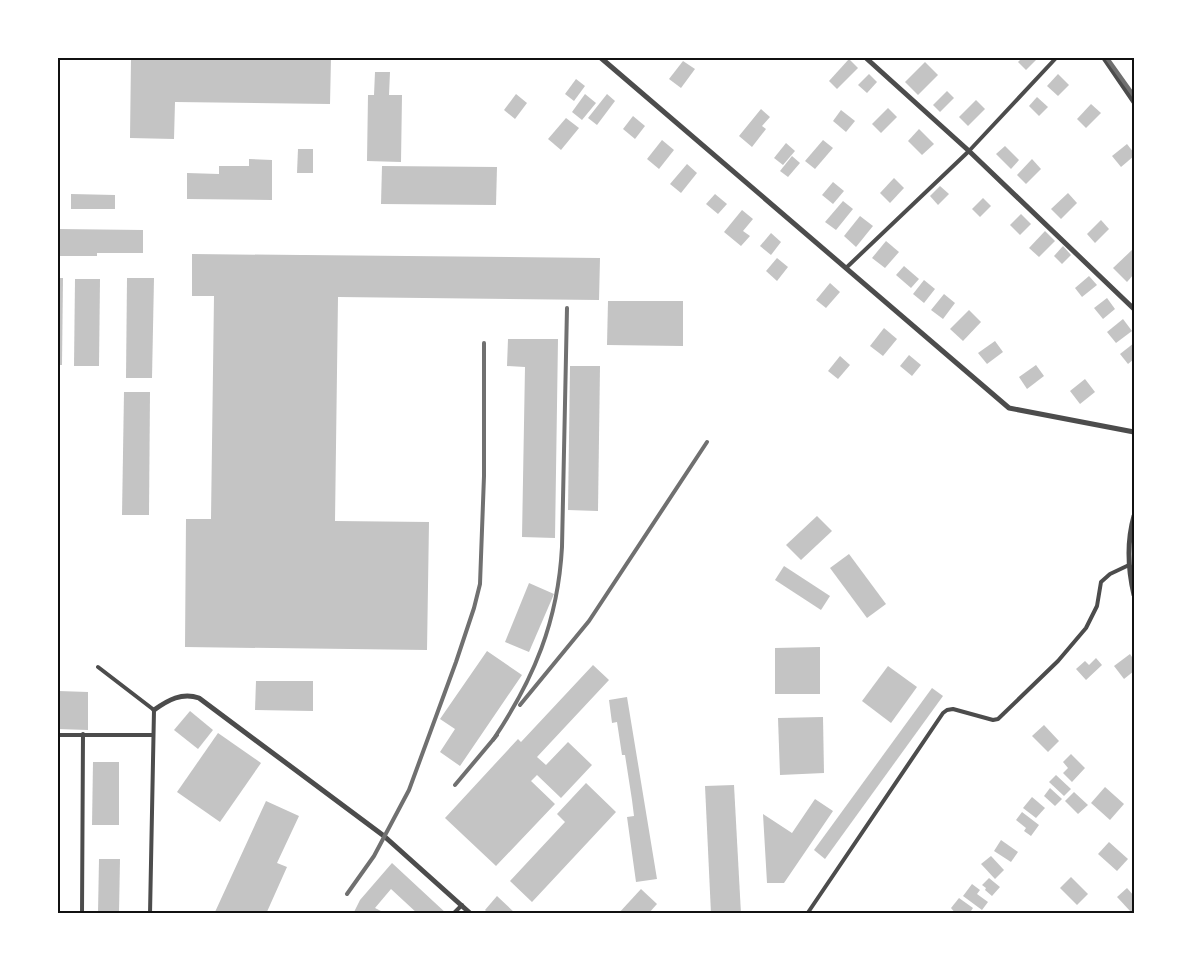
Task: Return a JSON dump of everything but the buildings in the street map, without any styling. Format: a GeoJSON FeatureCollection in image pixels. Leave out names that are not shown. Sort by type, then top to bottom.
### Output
{"type":"FeatureCollection","features":[{"type":"Feature","properties":{"kind":"street"},"geometry":{"type":"LineString","coordinates":[[601,58],[1009,408],[1134,432]]}},
{"type":"Feature","properties":{"kind":"street"},"geometry":{"type":"LineString","coordinates":[[866,58],[969,151],[1134,309]]}},
{"type":"Feature","properties":{"kind":"street"},"geometry":{"type":"LineString","coordinates":[[1104,58],[1134,102]]}},
{"type":"Feature","properties":{"kind":"street"},"geometry":{"type":"LineString","coordinates":[[1134,516],[1131,527],[1129,565],[1134,595]]}},
{"type":"Feature","properties":{"kind":"street"},"geometry":{"type":"LineString","coordinates":[[154,710],[176,697],[190,694],[199,698],[384,836],[472,914]]}},
{"type":"Feature","properties":{"kind":"lane"},"geometry":{"type":"LineString","coordinates":[[846,268],[969,151],[1056,58]]}},
{"type":"Feature","properties":{"kind":"lane"},"geometry":{"type":"LineString","coordinates":[[807,914],[942,713],[953,709],[993,720],[998,719],[1058,662],[1086,628],[1097,606],[1101,582],[1110,574],[1129,565]]}},
{"type":"Feature","properties":{"kind":"lane"},"geometry":{"type":"LineString","coordinates":[[98,667],[154,710],[150,914]]}},
{"type":"Feature","properties":{"kind":"lane"},"geometry":{"type":"LineString","coordinates":[[82,914],[83,734]]}},
{"type":"Feature","properties":{"kind":"lane"},"geometry":{"type":"LineString","coordinates":[[58,735],[153,735]]}},
{"type":"Feature","properties":{"kind":"lane"},"geometry":{"type":"LineString","coordinates":[[453,914],[462,905]]}},
{"type":"Feature","properties":{"kind":"railway"},"geometry":{"type":"LineString","coordinates":[[1107,58],[1134,96]]}},
{"type":"Feature","properties":{"kind":"railway"},"geometry":{"type":"LineString","coordinates":[[493,740],[521,695],[532,672],[549,625],[560,574],[567,308]]}},
{"type":"Feature","properties":{"kind":"railway"},"geometry":{"type":"LineString","coordinates":[[347,894],[374,856],[409,790],[456,662],[480,584],[484,476],[484,343]]}},
{"type":"Feature","properties":{"kind":"railway"},"geometry":{"type":"LineString","coordinates":[[520,705],[589,621],[707,442]]}},
{"type":"Feature","properties":{"kind":"railway"},"geometry":{"type":"LineString","coordinates":[[455,785],[497,735]]}}]}
